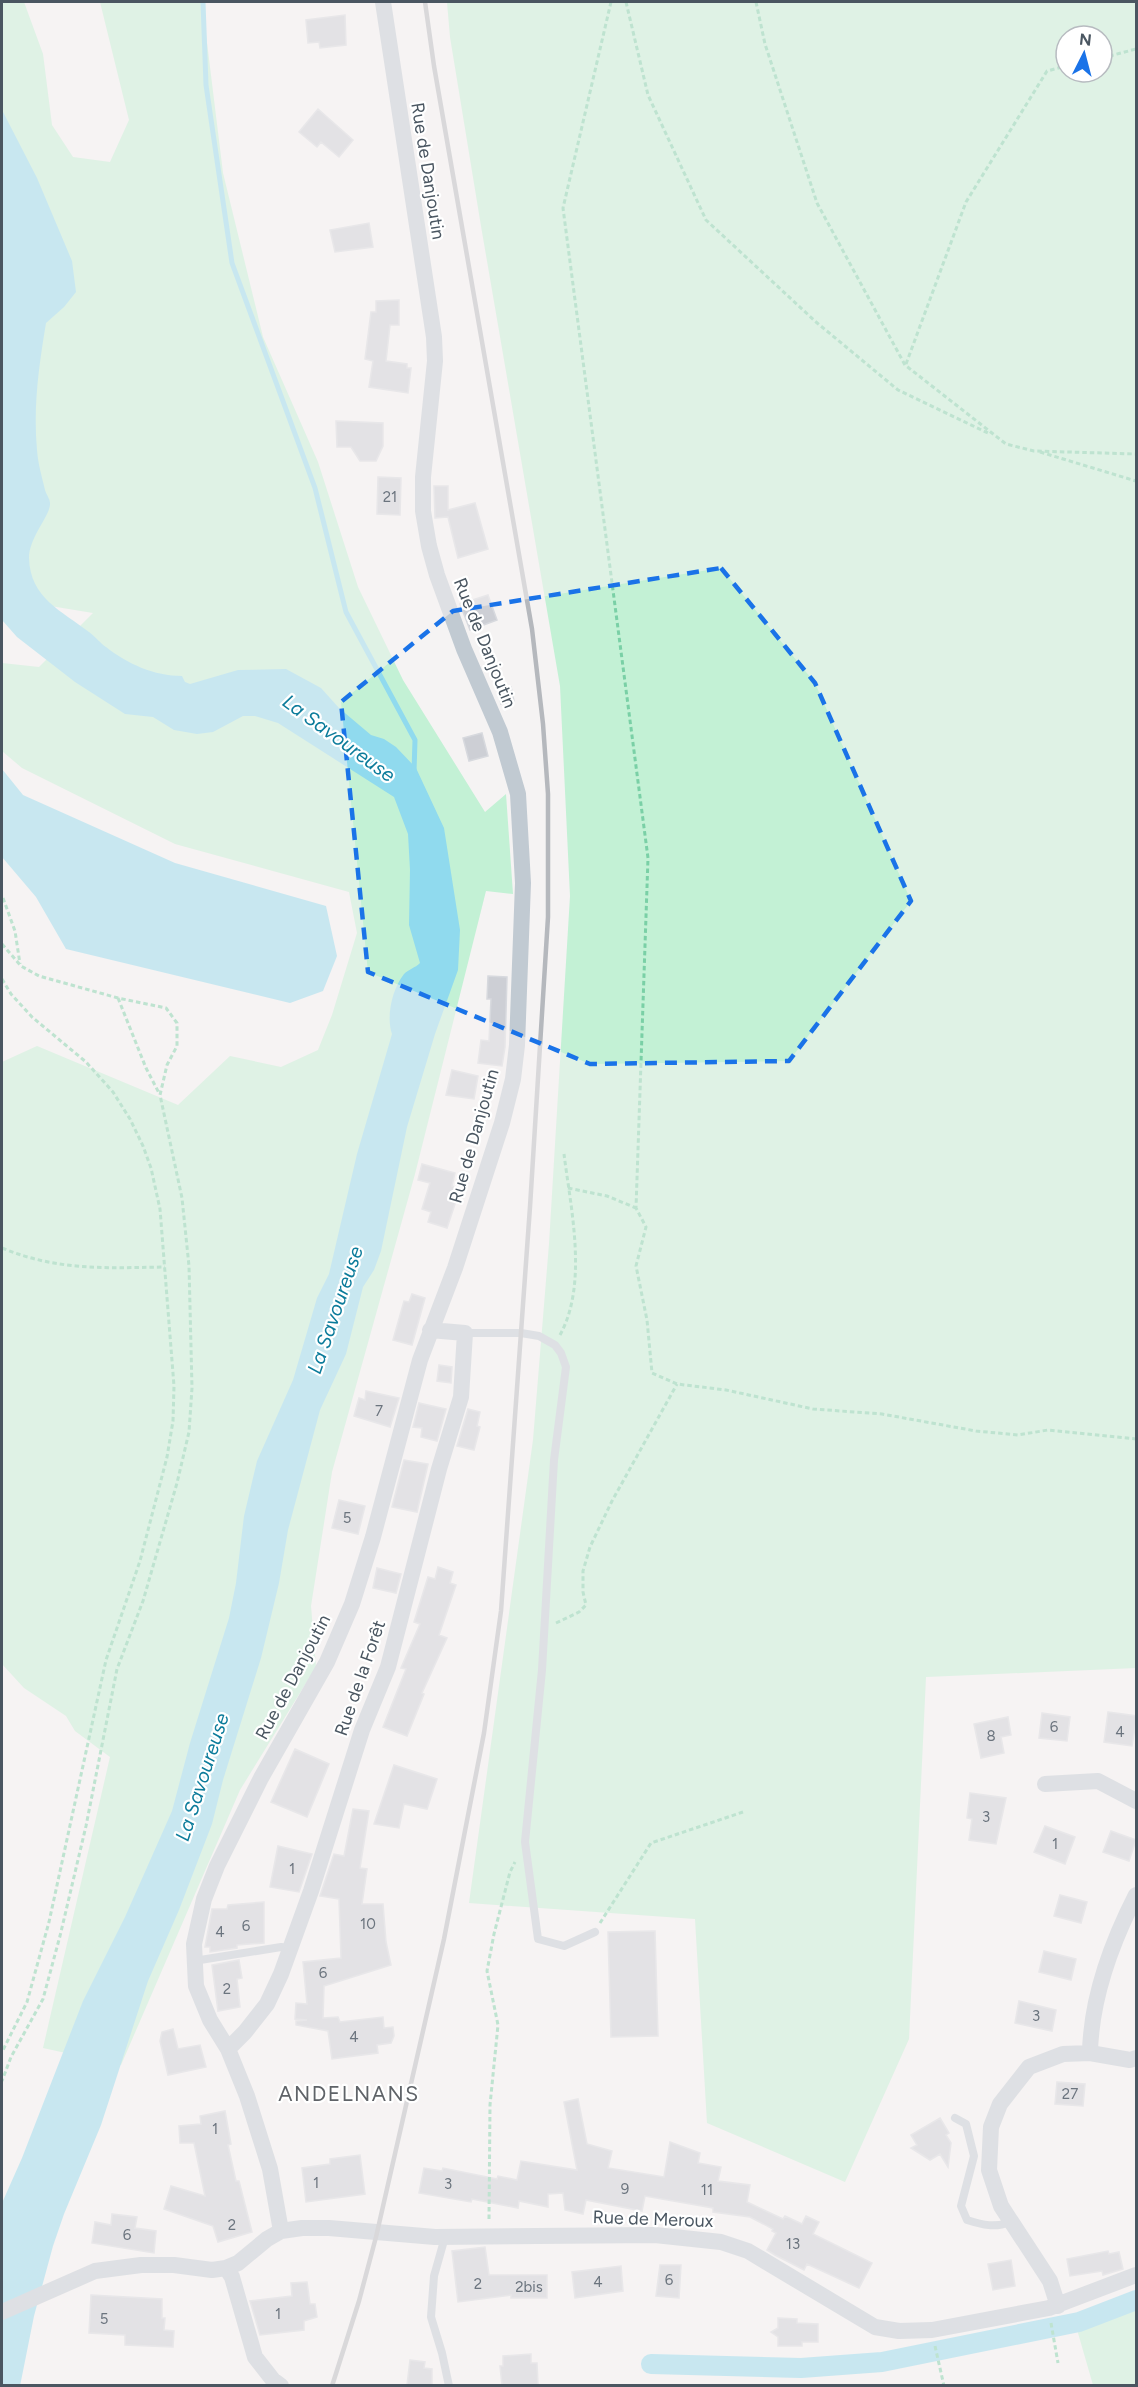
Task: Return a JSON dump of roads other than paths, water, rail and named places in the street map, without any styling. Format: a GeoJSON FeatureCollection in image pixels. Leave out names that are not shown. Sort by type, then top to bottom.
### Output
{"type":"FeatureCollection","features":[{"type":"Feature","properties":{"kind":"street","name":"Rue de Danjoutin"},"geometry":{"type":"LineString","coordinates":[[281,2232],[270,2169],[247,2096],[228,2049],[210,2020],[196,1986],[194,1944],[204,1899],[217,1866],[261,1778],[340,1635],[373,1537],[412,1388],[430,1330],[455,1268],[502,1123],[513,1079],[522,959],[522,850],[515,777],[500,732],[437,575],[425,528],[423,477],[435,361],[434,337],[383,2]]}},
{"type":"Feature","properties":{"kind":"street"},"geometry":{"type":"LineString","coordinates":[[430,1330],[465,1333]]}},
{"type":"Feature","properties":{"kind":"street","name":"Rue de la Forêt"},"geometry":{"type":"LineString","coordinates":[[228,2049],[267,2004],[290,1948],[362,1730],[388,1666],[439,1469],[461,1397],[465,1333]]}},
{"type":"Feature","properties":{"kind":"street"},"geometry":{"type":"LineString","coordinates":[[1045,1784],[1098,1782],[1137,1801]]}},
{"type":"Feature","properties":{"kind":"street"},"geometry":{"type":"LineString","coordinates":[[1090,2053],[1095,2011],[1111,1953],[1137,1895]]}},
{"type":"Feature","properties":{"kind":"street"},"geometry":{"type":"LineString","coordinates":[[1055,2313],[1050,2281],[1001,2206],[989,2170],[991,2127],[1000,2103],[1029,2067],[1063,2054],[1090,2053],[1130,2060],[1137,2058]]}},
{"type":"Feature","properties":{"kind":"street","name":"Rue de Meroux"},"geometry":{"type":"LineString","coordinates":[[281,2232],[302,2228],[329,2228],[445,2237],[655,2235],[721,2242],[748,2251],[875,2327],[899,2331],[932,2330],[1055,2313],[1137,2275]]}},
{"type":"Feature","properties":{"kind":"street"},"geometry":{"type":"LineString","coordinates":[[2,2312],[53,2292],[95,2271],[132,2266],[174,2265],[212,2270],[226,2268],[238,2263],[267,2239],[281,2232]]}},
{"type":"Feature","properties":{"kind":"street"},"geometry":{"type":"LineString","coordinates":[[226,2268],[232,2277],[255,2357],[268,2374],[281,2385]]}},
{"type":"Feature","properties":{"kind":"lane"},"geometry":{"type":"LineString","coordinates":[[465,1333],[529,1334],[546,1339],[555,1345],[564,1360],[565,1380],[554,1460],[544,1629],[525,1842],[538,1939],[564,1946],[595,1932]]}},
{"type":"Feature","properties":{"kind":"lane"},"geometry":{"type":"LineString","coordinates":[[194,1961],[281,1947],[290,1948]]}},
{"type":"Feature","properties":{"kind":"lane"},"geometry":{"type":"LineString","coordinates":[[955,2118],[966,2124],[974,2156],[961,2206],[967,2220],[983,2225],[1000,2226],[1010,2222]]}},
{"type":"Feature","properties":{"kind":"lane"},"geometry":{"type":"LineString","coordinates":[[445,2237],[434,2276],[431,2317],[449,2385]]}},
{"type":"Feature","properties":{"kind":"water","name":"La Savoureuse"},"geometry":{"type":"Polygon","coordinates":[[[2,110],[37,178],[72,261],[76,292],[64,307],[46,323],[41,355],[37,386],[36,434],[39,465],[50,503],[30,550],[31,572],[35,583],[41,593],[58,610],[132,664],[161,674],[182,676],[185,682],[190,684],[238,670],[286,669],[321,688],[339,708],[371,735],[384,739],[396,747],[416,768],[444,828],[460,930],[458,970],[435,1034],[407,1127],[381,1251],[374,1270],[363,1287],[346,1354],[320,1410],[288,1530],[279,1583],[261,1658],[223,1780],[212,1824],[179,1910],[148,1981],[101,2125],[53,2246],[34,2316],[20,2386],[2,2385],[2,2203],[22,2158],[83,2001],[125,1917],[172,1811],[190,1743],[229,1618],[236,1583],[244,1516],[257,1461],[293,1380],[317,1298],[329,1274],[357,1154],[392,1034],[390,1012],[393,995],[404,974],[420,963],[409,925],[408,834],[394,797],[278,723],[255,716],[243,716],[213,732],[197,734],[174,730],[153,717],[125,714],[75,682],[17,637],[2,620],[2,110]]]}},
{"type":"Feature","properties":{"kind":"water"},"geometry":{"type":"Polygon","coordinates":[[[2,769],[23,795],[175,863],[326,906],[337,956],[323,991],[290,1003],[66,949],[36,897],[2,857],[2,769]]]}},
{"type":"Feature","properties":{"kind":"waterway"},"geometry":{"type":"LineString","coordinates":[[203,2],[206,85],[232,263],[315,488],[346,612],[415,740],[414,772]]}},
{"type":"Feature","properties":{"kind":"waterway"},"geometry":{"type":"LineString","coordinates":[[651,2364],[801,2368],[882,2362],[1079,2322],[1136,2300]]}},
{"type":"Feature","properties":{"kind":"railway"},"geometry":{"type":"LineString","coordinates":[[332,2386],[359,2301],[376,2237],[444,1939],[484,1733],[501,1611],[548,917],[548,794],[532,629],[434,66],[425,2]]}},
{"type":"Feature","properties":{"kind":"district","name":"ANDELNANS"},"geometry":{"type":"Point","coordinates":[349,2093]}}]}
